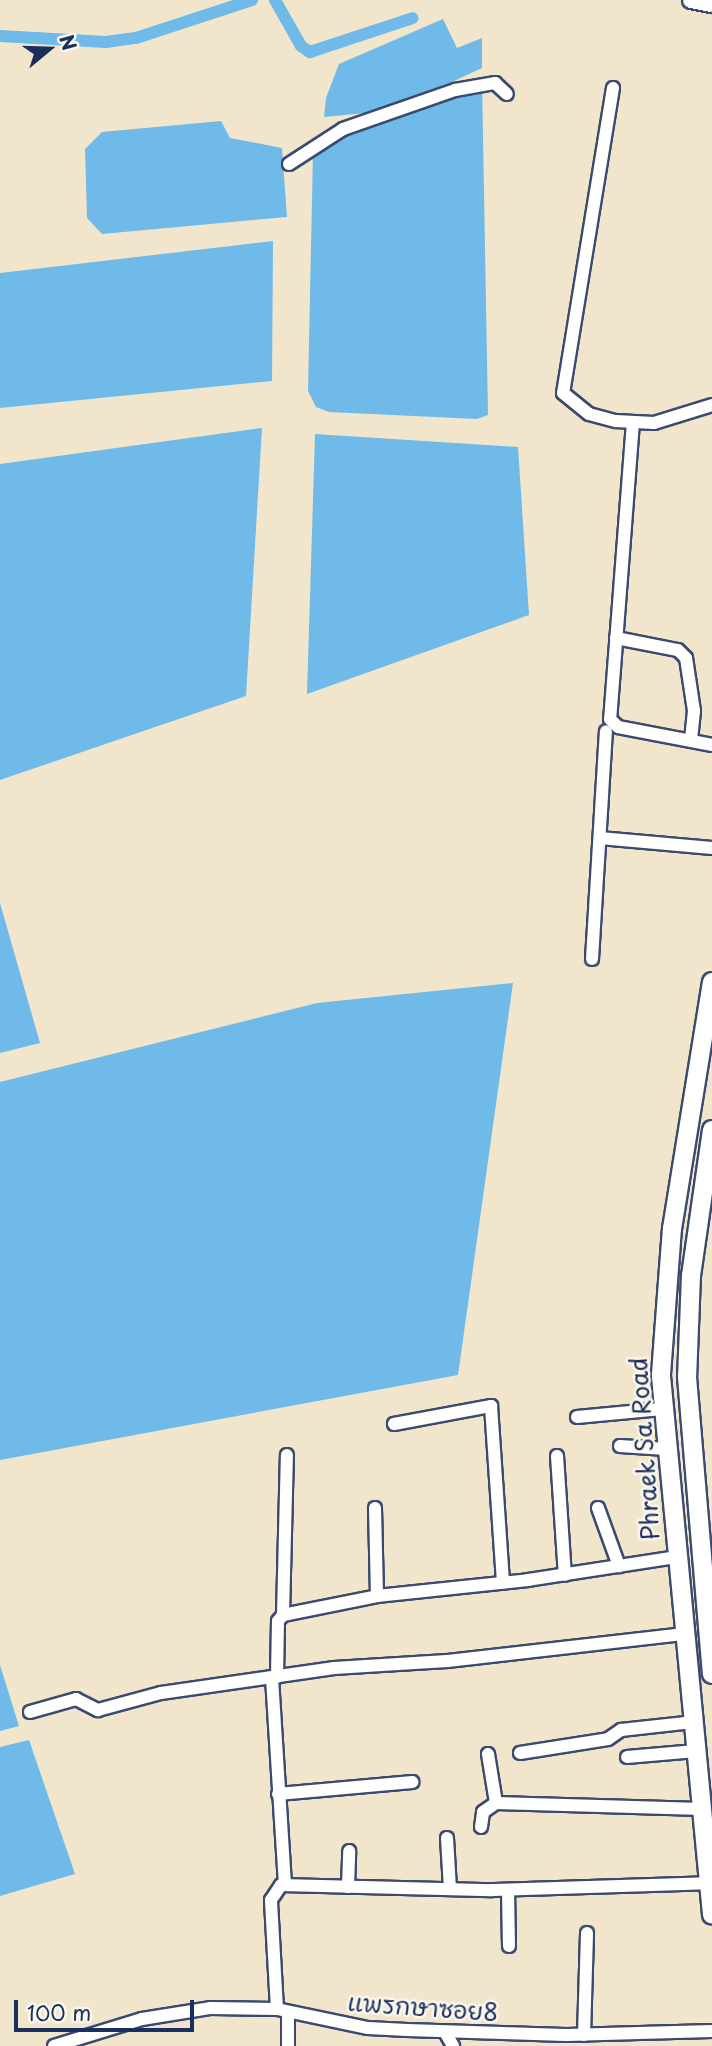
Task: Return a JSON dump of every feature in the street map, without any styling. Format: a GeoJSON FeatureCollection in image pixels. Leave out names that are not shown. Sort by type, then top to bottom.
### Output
{"type":"FeatureCollection","features":[{"type":"Feature","properties":{"kind":"main road","name":"Phraek Sa Road"},"geometry":{"type":"LineString","coordinates":[[712,982],[667,1266],[662,1409],[712,1915]]}},
{"type":"Feature","properties":{"kind":"main road","name":"Phraek Sa Road"},"geometry":{"type":"LineString","coordinates":[[712,1130],[691,1275],[687,1354],[691,1460],[712,1674]]}},
{"type":"Feature","properties":{"kind":"street"},"geometry":{"type":"LineString","coordinates":[[691,0],[712,4]]}},
{"type":"Feature","properties":{"kind":"street"},"geometry":{"type":"LineString","coordinates":[[289,164],[342,129],[455,90],[495,83],[507,94]]}},
{"type":"Feature","properties":{"kind":"street"},"geometry":{"type":"LineString","coordinates":[[613,88],[562,383],[570,402],[589,414],[633,422],[680,418],[712,405]]}},
{"type":"Feature","properties":{"kind":"street"},"geometry":{"type":"LineString","coordinates":[[633,422],[610,719],[618,727],[712,745]]}},
{"type":"Feature","properties":{"kind":"street"},"geometry":{"type":"LineString","coordinates":[[616,638],[678,650],[686,658],[694,710],[691,741]]}},
{"type":"Feature","properties":{"kind":"street"},"geometry":{"type":"LineString","coordinates":[[592,959],[606,731]]}},
{"type":"Feature","properties":{"kind":"street"},"geometry":{"type":"LineString","coordinates":[[600,838],[712,848]]}},
{"type":"Feature","properties":{"kind":"street"},"geometry":{"type":"LineString","coordinates":[[394,1424],[491,1406],[503,1583]]}},
{"type":"Feature","properties":{"kind":"street"},"geometry":{"type":"LineString","coordinates":[[577,1417],[662,1409]]}},
{"type":"Feature","properties":{"kind":"street"},"geometry":{"type":"LineString","coordinates":[[620,1446],[666,1450]]}},
{"type":"Feature","properties":{"kind":"street"},"geometry":{"type":"LineString","coordinates":[[283,1615],[288,1455]]}},
{"type":"Feature","properties":{"kind":"street"},"geometry":{"type":"LineString","coordinates":[[557,1456],[565,1575]]}},
{"type":"Feature","properties":{"kind":"street"},"geometry":{"type":"LineString","coordinates":[[375,1508],[377,1596]]}},
{"type":"Feature","properties":{"kind":"street"},"geometry":{"type":"LineString","coordinates":[[598,1508],[620,1566]]}},
{"type":"Feature","properties":{"kind":"street"},"geometry":{"type":"LineString","coordinates":[[285,1884],[278,1794],[275,1678],[278,1620],[283,1615],[377,1596],[565,1575],[676,1557]]}},
{"type":"Feature","properties":{"kind":"street"},"geometry":{"type":"LineString","coordinates":[[30,1712],[75,1699],[98,1710],[161,1693],[275,1678],[685,1634]]}},
{"type":"Feature","properties":{"kind":"street"},"geometry":{"type":"LineString","coordinates":[[520,1753],[608,1739],[621,1730],[693,1722]]}},
{"type":"Feature","properties":{"kind":"street"},"geometry":{"type":"LineString","coordinates":[[627,1757],[696,1751]]}},
{"type":"Feature","properties":{"kind":"street"},"geometry":{"type":"LineString","coordinates":[[488,1754],[496,1804]]}},
{"type":"Feature","properties":{"kind":"street"},"geometry":{"type":"LineString","coordinates":[[278,1794],[412,1783]]}},
{"type":"Feature","properties":{"kind":"street"},"geometry":{"type":"LineString","coordinates":[[481,1827],[483,1812],[496,1804],[702,1809]]}},
{"type":"Feature","properties":{"kind":"street"},"geometry":{"type":"LineString","coordinates":[[447,1838],[450,1889]]}},
{"type":"Feature","properties":{"kind":"street"},"geometry":{"type":"LineString","coordinates":[[348,1887],[349,1851]]}},
{"type":"Feature","properties":{"kind":"street"},"geometry":{"type":"LineString","coordinates":[[288,2046],[271,1899],[277,1887],[285,1884],[508,1890],[709,1883]]}},
{"type":"Feature","properties":{"kind":"street"},"geometry":{"type":"LineString","coordinates":[[508,1890],[509,1946]]}},
{"type":"Feature","properties":{"kind":"street"},"geometry":{"type":"LineString","coordinates":[[584,2035],[587,1933]]}},
{"type":"Feature","properties":{"kind":"street","name":"แพรกษาซอย8"},"geometry":{"type":"LineString","coordinates":[[54,2046],[73,2043],[142,2018],[211,2008],[282,2011],[368,2028],[537,2040],[584,2035],[712,2031]]}},
{"type":"Feature","properties":{"kind":"street"},"geometry":{"type":"LineString","coordinates":[[445,2032],[453,2046]]}},
{"type":"Feature","properties":{"kind":"water"},"geometry":{"type":"Polygon","coordinates":[[[443,19],[457,48],[482,38],[482,68],[415,99],[365,113],[324,117],[326,98],[339,64],[443,19]]]}},
{"type":"Feature","properties":{"kind":"water"},"geometry":{"type":"Polygon","coordinates":[[[482,80],[488,415],[477,419],[329,412],[316,407],[308,391],[313,152],[318,139],[482,80]]]}},
{"type":"Feature","properties":{"kind":"water"},"geometry":{"type":"Polygon","coordinates":[[[221,121],[230,138],[282,148],[287,217],[102,234],[87,218],[85,149],[102,132],[221,121]]]}},
{"type":"Feature","properties":{"kind":"water"},"geometry":{"type":"Polygon","coordinates":[[[273,241],[272,381],[0,408],[0,273],[273,241]]]}},
{"type":"Feature","properties":{"kind":"water"},"geometry":{"type":"Polygon","coordinates":[[[262,428],[246,696],[0,780],[0,464],[262,428]]]}},
{"type":"Feature","properties":{"kind":"water"},"geometry":{"type":"Polygon","coordinates":[[[315,434],[518,447],[529,615],[307,694],[315,434]]]}},
{"type":"Feature","properties":{"kind":"water"},"geometry":{"type":"Polygon","coordinates":[[[0,903],[40,1043],[0,1053],[0,903]]]}},
{"type":"Feature","properties":{"kind":"water"},"geometry":{"type":"Polygon","coordinates":[[[513,983],[458,1375],[0,1460],[0,1082],[317,1003],[513,983]]]}},
{"type":"Feature","properties":{"kind":"water"},"geometry":{"type":"Polygon","coordinates":[[[0,1665],[19,1726],[0,1731],[0,1665]]]}},
{"type":"Feature","properties":{"kind":"water"},"geometry":{"type":"Polygon","coordinates":[[[29,1740],[75,1874],[0,1896],[0,1747],[29,1740]]]}},
{"type":"Feature","properties":{"kind":"waterway"},"geometry":{"type":"LineString","coordinates":[[0,36],[106,42],[136,38],[252,0]]}},
{"type":"Feature","properties":{"kind":"waterway"},"geometry":{"type":"LineString","coordinates":[[275,0],[301,46],[310,52],[413,18]]}}]}
